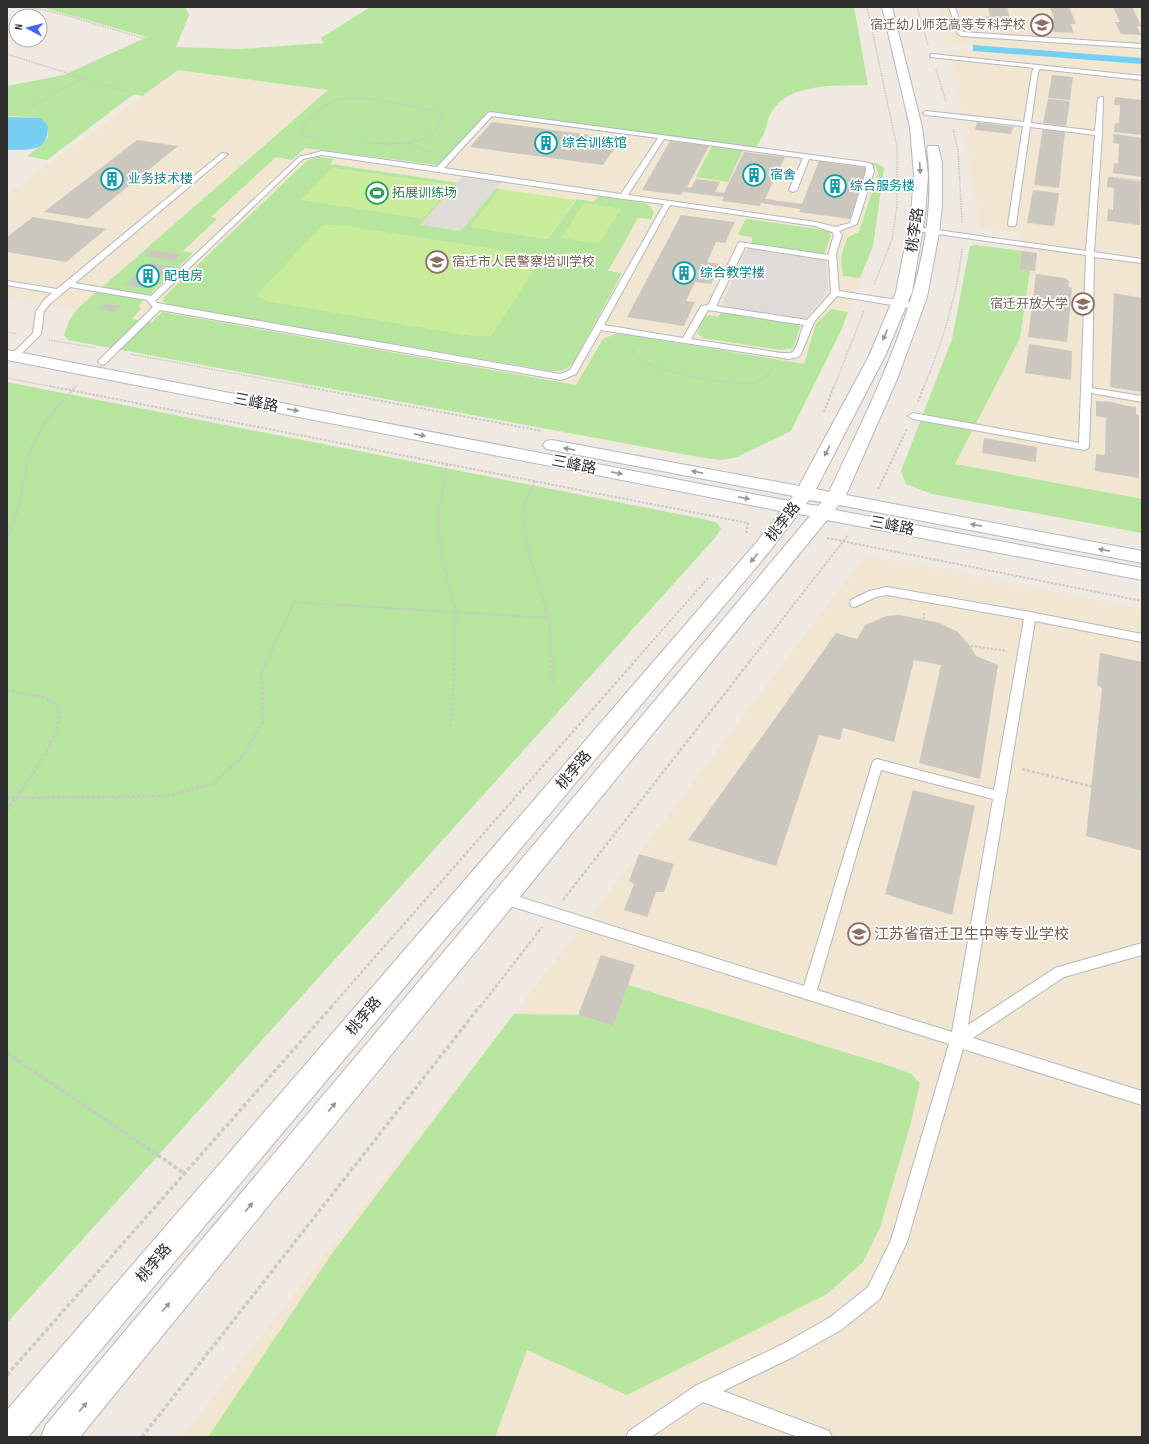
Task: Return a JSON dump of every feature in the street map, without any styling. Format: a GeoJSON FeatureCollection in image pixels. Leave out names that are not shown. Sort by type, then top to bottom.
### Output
{"type":"FeatureCollection","features":[{"type":"Feature","properties":{"kind":"main road","name":"桃李路"},"geometry":{"type":"LineString","coordinates":[[887,7],[916,127],[920,154],[924,230]]}},
{"type":"Feature","properties":{"kind":"main road","name":"桃李路"},"geometry":{"type":"LineString","coordinates":[[58,1437],[829,506],[897,361],[908,305],[904,292],[924,230],[937,198],[935,160],[926,113],[900,7]]}},
{"type":"Feature","properties":{"kind":"main road","name":"桃李路"},"geometry":{"type":"LineString","coordinates":[[7,1436],[778,529],[800,500],[877,356],[908,305]]}},
{"type":"Feature","properties":{"kind":"main road","name":"三峰路"},"geometry":{"type":"LineString","coordinates":[[13,350],[800,500],[1142,574]]}},
{"type":"Feature","properties":{"kind":"main road","name":"三峰路"},"geometry":{"type":"LineString","coordinates":[[829,506],[1142,557]]}},
{"type":"Feature","properties":{"kind":"lane"},"geometry":{"type":"LineString","coordinates":[[952,7],[960,34],[1142,46]]}},
{"type":"Feature","properties":{"kind":"lane"},"geometry":{"type":"LineString","coordinates":[[932,56],[1142,78]]}},
{"type":"Feature","properties":{"kind":"lane"},"geometry":{"type":"LineString","coordinates":[[1012,224],[1035,72],[1038,67]]}},
{"type":"Feature","properties":{"kind":"lane"},"geometry":{"type":"LineString","coordinates":[[913,416],[1084,447],[1087,390],[1090,254],[1101,98]]}},
{"type":"Feature","properties":{"kind":"lane"},"geometry":{"type":"LineString","coordinates":[[926,113],[1099,133]]}},
{"type":"Feature","properties":{"kind":"lane"},"geometry":{"type":"LineString","coordinates":[[439,170],[490,114],[864,164],[868,166],[870,171],[853,224],[835,230],[816,224],[668,203],[623,197],[322,153],[312,154],[301,158],[151,301],[158,307],[561,377],[573,372],[668,203]]}},
{"type":"Feature","properties":{"kind":"lane"},"geometry":{"type":"LineString","coordinates":[[623,197],[662,137]]}},
{"type":"Feature","properties":{"kind":"lane"},"geometry":{"type":"LineString","coordinates":[[13,350],[37,334],[40,311],[43,306],[58,292],[224,154]]}},
{"type":"Feature","properties":{"kind":"lane"},"geometry":{"type":"LineString","coordinates":[[793,190],[807,156]]}},
{"type":"Feature","properties":{"kind":"lane"},"geometry":{"type":"LineString","coordinates":[[598,327],[781,356],[796,354],[799,350],[804,333],[810,323],[835,293],[832,253],[838,235],[835,230]]}},
{"type":"Feature","properties":{"kind":"lane"},"geometry":{"type":"LineString","coordinates":[[924,230],[1142,261]]}},
{"type":"Feature","properties":{"kind":"lane"},"geometry":{"type":"LineString","coordinates":[[711,307],[742,244],[832,258]]}},
{"type":"Feature","properties":{"kind":"lane"},"geometry":{"type":"LineString","coordinates":[[7,283],[58,292]]}},
{"type":"Feature","properties":{"kind":"lane"},"geometry":{"type":"LineString","coordinates":[[68,284],[153,299]]}},
{"type":"Feature","properties":{"kind":"lane"},"geometry":{"type":"LineString","coordinates":[[835,293],[908,305]]}},
{"type":"Feature","properties":{"kind":"lane"},"geometry":{"type":"LineString","coordinates":[[97,366],[158,307]]}},
{"type":"Feature","properties":{"kind":"lane"},"geometry":{"type":"LineString","coordinates":[[686,341],[704,308],[711,307],[810,323]]}},
{"type":"Feature","properties":{"kind":"lane"},"geometry":{"type":"LineString","coordinates":[[1087,390],[1142,399]]}},
{"type":"Feature","properties":{"kind":"lane"},"geometry":{"type":"LineString","coordinates":[[855,603],[873,594],[887,591],[924,596],[1142,638]]}},
{"type":"Feature","properties":{"kind":"lane"},"geometry":{"type":"LineString","coordinates":[[635,1437],[701,1392],[787,1351],[835,1324],[874,1293],[899,1242],[958,1040],[1030,616]]}},
{"type":"Feature","properties":{"kind":"lane"},"geometry":{"type":"LineString","coordinates":[[809,994],[877,764],[999,796]]}},
{"type":"Feature","properties":{"kind":"lane"},"geometry":{"type":"LineString","coordinates":[[504,898],[1142,1098]]}},
{"type":"Feature","properties":{"kind":"lane"},"geometry":{"type":"LineString","coordinates":[[958,1040],[1060,972],[1142,949]]}},
{"type":"Feature","properties":{"kind":"lane"},"geometry":{"type":"LineString","coordinates":[[701,1392],[823,1437]]}},
{"type":"Feature","properties":{"kind":"path"},"geometry":{"type":"LineString","coordinates":[[30,7],[65,15],[153,42]]}},
{"type":"Feature","properties":{"kind":"path"},"geometry":{"type":"LineString","coordinates":[[823,414],[892,239],[897,199],[897,148],[867,7]]}},
{"type":"Feature","properties":{"kind":"path"},"geometry":{"type":"LineString","coordinates":[[7,54],[134,94]]}},
{"type":"Feature","properties":{"kind":"path"},"geometry":{"type":"LineString","coordinates":[[28,108],[83,78]]}},
{"type":"Feature","properties":{"kind":"path"},"geometry":{"type":"LineString","coordinates":[[323,138],[304,136],[300,132],[303,125],[312,115],[333,101],[354,99],[375,101],[416,107],[441,113],[442,115],[441,123],[436,131],[420,140],[409,143],[355,142]]}},
{"type":"Feature","properties":{"kind":"path"},"geometry":{"type":"LineString","coordinates":[[1099,133],[1142,139]]}},
{"type":"Feature","properties":{"kind":"path"},"geometry":{"type":"LineString","coordinates":[[409,143],[422,150],[450,158]]}},
{"type":"Feature","properties":{"kind":"path"},"geometry":{"type":"LineString","coordinates":[[1096,175],[1142,181]]}},
{"type":"Feature","properties":{"kind":"path"},"geometry":{"type":"LineString","coordinates":[[627,332],[626,336],[633,350],[641,359],[671,371],[721,382],[741,384],[756,382],[769,372],[781,356]]}},
{"type":"Feature","properties":{"kind":"path"},"geometry":{"type":"LineString","coordinates":[[7,542],[20,501],[29,452],[41,428],[72,391],[97,366]]}},
{"type":"Feature","properties":{"kind":"path"},"geometry":{"type":"LineString","coordinates":[[7,378],[778,529]]}},
{"type":"Feature","properties":{"kind":"path"},"geometry":{"type":"LineString","coordinates":[[447,464],[439,509],[439,532],[443,565],[456,612],[451,726]]}},
{"type":"Feature","properties":{"kind":"path"},"geometry":{"type":"LineString","coordinates":[[535,481],[525,501],[523,521],[530,558],[549,618],[553,686]]}},
{"type":"Feature","properties":{"kind":"path"},"geometry":{"type":"LineString","coordinates":[[742,540],[747,534],[748,523]]}},
{"type":"Feature","properties":{"kind":"path"},"geometry":{"type":"LineString","coordinates":[[806,534],[1142,601]]}},
{"type":"Feature","properties":{"kind":"path"},"geometry":{"type":"LineString","coordinates":[[7,1375],[710,575]]}},
{"type":"Feature","properties":{"kind":"path"},"geometry":{"type":"LineString","coordinates":[[924,596],[923,629],[932,637],[945,642],[1024,654]]}},
{"type":"Feature","properties":{"kind":"path"},"geometry":{"type":"LineString","coordinates":[[7,798],[167,796],[213,784],[243,756],[262,723],[263,694],[260,676],[294,602],[549,618]]}},
{"type":"Feature","properties":{"kind":"path"},"geometry":{"type":"LineString","coordinates":[[7,690],[14,693],[38,696],[52,702],[59,707],[61,714],[53,740],[7,810]]}},
{"type":"Feature","properties":{"kind":"path"},"geometry":{"type":"LineString","coordinates":[[1005,765],[1142,798]]}},
{"type":"Feature","properties":{"kind":"path"},"geometry":{"type":"LineString","coordinates":[[7,1053],[184,1173]]}},
{"type":"Feature","properties":{"kind":"shaded area","name":"宿迁幼儿师范高等专科学校"},"geometry":{"type":"Polygon","coordinates":[[[936,7],[1142,7],[1142,58],[946,43],[936,7]]]}},
{"type":"Feature","properties":{"kind":"shaded area","name":"宿迁开放大学"},"geometry":{"type":"Polygon","coordinates":[[[948,50],[1142,64],[1142,499],[955,464],[1019,269],[1023,233],[980,227],[952,54],[948,50]]]}},
{"type":"Feature","properties":{"kind":"shaded area","name":"宿迁市人民警察培训学校"},"geometry":{"type":"Polygon","coordinates":[[[178,70],[879,164],[884,168],[873,246],[841,331],[791,431],[780,436],[7,297],[7,194],[178,70]]]}},
{"type":"Feature","properties":{"kind":"shaded area"},"geometry":{"type":"Polygon","coordinates":[[[465,173],[504,179],[461,231],[420,225],[465,173]]]}},
{"type":"Feature","properties":{"kind":"shaded area"},"geometry":{"type":"Polygon","coordinates":[[[750,248],[824,258],[826,260],[828,286],[826,294],[806,318],[796,318],[729,307],[724,304],[723,302],[745,251],[750,248]]]}},
{"type":"Feature","properties":{"kind":"shaded area","name":"江苏省宿迁卫生中等专业学校"},"geometry":{"type":"Polygon","coordinates":[[[869,558],[885,559],[1142,609],[1142,1437],[182,1437],[639,854],[860,562],[869,558]]]}},
{"type":"Feature","properties":{"kind":"green space"},"geometry":{"type":"Polygon","coordinates":[[[41,7],[185,7],[189,15],[176,47],[241,49],[324,43],[321,38],[370,7],[854,7],[868,85],[829,86],[803,90],[791,95],[780,102],[772,111],[764,133],[756,147],[488,111],[441,164],[438,165],[305,148],[292,160],[276,157],[211,217],[217,219],[183,251],[193,253],[140,304],[139,307],[141,309],[132,319],[151,323],[162,312],[576,385],[603,339],[617,333],[804,364],[816,324],[831,309],[848,312],[841,331],[791,431],[737,457],[722,460],[704,458],[68,340],[64,335],[70,319],[77,309],[328,90],[178,70],[142,96],[134,94],[47,160],[27,156],[43,144],[48,137],[48,126],[40,118],[7,116],[7,86],[64,75],[147,37],[41,7]]]}},
{"type":"Feature","properties":{"kind":"green space"},"geometry":{"type":"Polygon","coordinates":[[[712,146],[743,150],[728,182],[696,177],[712,146]]]}},
{"type":"Feature","properties":{"kind":"green space"},"geometry":{"type":"Polygon","coordinates":[[[318,157],[334,159],[330,164],[500,189],[471,227],[548,239],[577,199],[594,202],[598,196],[645,203],[651,207],[654,213],[651,219],[638,218],[608,271],[622,273],[572,365],[561,371],[551,371],[169,305],[163,301],[165,296],[308,160],[318,157]],[[333,168],[302,200],[450,186],[333,168]]]}},
{"type":"Feature","properties":{"kind":"green space"},"geometry":{"type":"Polygon","coordinates":[[[869,162],[879,164],[884,168],[873,246],[860,278],[843,276],[841,260],[844,248],[848,237],[859,232],[878,173],[876,167],[869,162]]]}},
{"type":"Feature","properties":{"kind":"green space","name":"拓展训练场"},"geometry":{"type":"Polygon","coordinates":[[[333,168],[451,185],[423,219],[301,200],[333,168]]]}},
{"type":"Feature","properties":{"kind":"green space"},"geometry":{"type":"Polygon","coordinates":[[[500,189],[575,200],[548,239],[470,227],[500,189]]]}},
{"type":"Feature","properties":{"kind":"green space"},"geometry":{"type":"Polygon","coordinates":[[[584,203],[621,209],[599,244],[561,238],[584,203]]]}},
{"type":"Feature","properties":{"kind":"green space"},"geometry":{"type":"Polygon","coordinates":[[[748,219],[824,230],[829,231],[831,235],[825,252],[822,254],[755,245],[752,243],[752,237],[738,235],[745,220],[748,219]]]}},
{"type":"Feature","properties":{"kind":"green space"},"geometry":{"type":"Polygon","coordinates":[[[323,225],[341,225],[528,254],[542,258],[491,336],[472,336],[271,302],[256,296],[323,225]]]}},
{"type":"Feature","properties":{"kind":"green space"},"geometry":{"type":"Polygon","coordinates":[[[976,245],[1022,251],[1019,268],[1030,270],[1020,338],[955,464],[1142,499],[1142,533],[932,494],[906,484],[901,471],[952,339],[970,246],[976,245]]]}},
{"type":"Feature","properties":{"kind":"green space"},"geometry":{"type":"Polygon","coordinates":[[[725,311],[797,323],[800,327],[793,348],[781,350],[709,339],[703,338],[697,333],[703,317],[709,315],[718,317],[725,311]]]}},
{"type":"Feature","properties":{"kind":"green space"},"geometry":{"type":"Polygon","coordinates":[[[7,382],[704,519],[717,523],[721,529],[714,539],[7,1323],[7,382]]]}},
{"type":"Feature","properties":{"kind":"green space"},"geometry":{"type":"Polygon","coordinates":[[[628,985],[896,1068],[911,1074],[920,1083],[910,1126],[880,1227],[863,1262],[827,1294],[627,1395],[527,1350],[495,1437],[208,1437],[331,1255],[514,1014],[578,1015],[614,1026],[628,985]]]}},
{"type":"Feature","properties":{"kind":"water"},"geometry":{"type":"Polygon","coordinates":[[[973,45],[1142,58],[1142,64],[973,51],[973,45]]]}},
{"type":"Feature","properties":{"kind":"water"},"geometry":{"type":"Polygon","coordinates":[[[7,117],[41,118],[48,126],[45,141],[41,146],[35,148],[7,150],[7,117]]]}},
{"type":"Feature","properties":{"kind":"building"},"geometry":{"type":"Polygon","coordinates":[[[988,7],[1007,7],[1011,21],[1007,21],[1009,30],[989,29],[986,16],[990,17],[988,7]]]}},
{"type":"Feature","properties":{"kind":"building"},"geometry":{"type":"Polygon","coordinates":[[[1050,7],[1069,7],[1076,24],[1071,24],[1074,33],[1054,32],[1049,19],[1054,19],[1050,7]]]}},
{"type":"Feature","properties":{"kind":"building"},"geometry":{"type":"Polygon","coordinates":[[[1113,7],[1132,7],[1142,27],[1137,26],[1141,35],[1121,34],[1115,22],[1120,22],[1113,7]]]}},
{"type":"Feature","properties":{"kind":"building"},"geometry":{"type":"Polygon","coordinates":[[[1052,75],[1073,77],[1070,100],[1048,98],[1052,75]]]}},
{"type":"Feature","properties":{"kind":"building"},"geometry":{"type":"Polygon","coordinates":[[[1115,97],[1142,100],[1142,135],[1114,132],[1115,123],[1119,123],[1120,105],[1114,105],[1115,97]]]}},
{"type":"Feature","properties":{"kind":"building"},"geometry":{"type":"Polygon","coordinates":[[[1048,99],[1070,101],[1066,126],[1043,123],[1048,99]]]}},
{"type":"Feature","properties":{"kind":"building","name":"综合训练馆"},"geometry":{"type":"Polygon","coordinates":[[[492,122],[621,139],[603,165],[470,147],[492,122]]]}},
{"type":"Feature","properties":{"kind":"building"},"geometry":{"type":"Polygon","coordinates":[[[977,122],[1013,127],[1011,134],[975,130],[977,122]]]}},
{"type":"Feature","properties":{"kind":"building"},"geometry":{"type":"Polygon","coordinates":[[[1043,128],[1065,131],[1059,188],[1034,185],[1043,128]]]}},
{"type":"Feature","properties":{"kind":"building"},"geometry":{"type":"Polygon","coordinates":[[[1114,134],[1142,138],[1142,177],[1113,173],[1114,163],[1118,164],[1119,144],[1113,143],[1114,134]]]}},
{"type":"Feature","properties":{"kind":"building","name":"业务技术楼"},"geometry":{"type":"Polygon","coordinates":[[[137,140],[178,146],[88,219],[44,212],[137,140]]]}},
{"type":"Feature","properties":{"kind":"building"},"geometry":{"type":"Polygon","coordinates":[[[670,141],[709,146],[687,187],[691,188],[696,179],[720,182],[715,192],[724,193],[744,152],[785,157],[765,199],[802,204],[819,161],[867,168],[850,219],[799,212],[800,209],[761,203],[760,206],[722,201],[724,197],[683,192],[681,195],[642,190],[670,141]]]}},
{"type":"Feature","properties":{"kind":"building"},"geometry":{"type":"Polygon","coordinates":[[[1108,177],[1141,182],[1140,225],[1107,221],[1108,209],[1113,210],[1114,188],[1107,187],[1108,177]]]}},
{"type":"Feature","properties":{"kind":"building"},"geometry":{"type":"Polygon","coordinates":[[[1033,190],[1059,193],[1054,226],[1027,223],[1033,190]]]}},
{"type":"Feature","properties":{"kind":"building","name":"综合教学楼"},"geometry":{"type":"Polygon","coordinates":[[[681,215],[735,222],[725,243],[716,242],[707,262],[721,264],[711,284],[695,282],[686,301],[695,302],[684,326],[627,317],[681,215]]]}},
{"type":"Feature","properties":{"kind":"building"},"geometry":{"type":"Polygon","coordinates":[[[33,217],[106,229],[66,262],[7,252],[7,237],[33,217]]]}},
{"type":"Feature","properties":{"kind":"building"},"geometry":{"type":"Polygon","coordinates":[[[151,250],[180,255],[174,261],[145,256],[151,250]]]}},
{"type":"Feature","properties":{"kind":"building"},"geometry":{"type":"Polygon","coordinates":[[[1022,251],[1037,253],[1035,271],[1019,269],[1022,251]]]}},
{"type":"Feature","properties":{"kind":"building","name":"配电房"},"geometry":{"type":"Polygon","coordinates":[[[149,263],[170,266],[147,288],[125,285],[149,263]]]}},
{"type":"Feature","properties":{"kind":"building"},"geometry":{"type":"Polygon","coordinates":[[[1036,274],[1065,278],[1069,281],[1068,287],[1072,288],[1067,342],[1028,337],[1036,274]]]}},
{"type":"Feature","properties":{"kind":"building"},"geometry":{"type":"Polygon","coordinates":[[[1114,293],[1142,298],[1142,392],[1110,387],[1114,293]]]}},
{"type":"Feature","properties":{"kind":"building"},"geometry":{"type":"Polygon","coordinates":[[[106,304],[121,306],[115,312],[100,309],[106,304]]]}},
{"type":"Feature","properties":{"kind":"building"},"geometry":{"type":"Polygon","coordinates":[[[1029,344],[1072,351],[1071,380],[1025,373],[1029,344]]]}},
{"type":"Feature","properties":{"kind":"building"},"geometry":{"type":"Polygon","coordinates":[[[1096,401],[1114,402],[1136,407],[1136,414],[1139,415],[1139,478],[1095,471],[1096,454],[1105,455],[1106,418],[1096,416],[1096,401]]]}},
{"type":"Feature","properties":{"kind":"building"},"geometry":{"type":"Polygon","coordinates":[[[984,438],[1037,447],[1036,462],[982,453],[984,438]]]}},
{"type":"Feature","properties":{"kind":"building"},"geometry":{"type":"Polygon","coordinates":[[[900,615],[940,623],[958,632],[976,656],[998,665],[980,779],[919,763],[941,665],[914,660],[894,742],[843,728],[840,740],[819,735],[776,866],[688,840],[836,633],[857,639],[865,625],[886,616],[900,615]]]}},
{"type":"Feature","properties":{"kind":"building"},"geometry":{"type":"Polygon","coordinates":[[[1100,653],[1142,662],[1142,851],[1086,836],[1102,688],[1097,685],[1100,653]]]}},
{"type":"Feature","properties":{"kind":"building"},"geometry":{"type":"Polygon","coordinates":[[[913,790],[975,806],[952,915],[885,894],[913,790]]]}},
{"type":"Feature","properties":{"kind":"building"},"geometry":{"type":"Polygon","coordinates":[[[639,854],[674,864],[664,892],[656,892],[647,917],[624,910],[634,884],[629,881],[639,854]]]}},
{"type":"Feature","properties":{"kind":"building"},"geometry":{"type":"Polygon","coordinates":[[[601,955],[635,965],[614,1026],[578,1015],[601,955]]]}},
{"type":"Feature","properties":{"kind":"place","name":"宿迁幼儿师范高等专科学校"},"geometry":{"type":"Point","coordinates":[1042,25]}},
{"type":"Feature","properties":{"kind":"place","name":"综合训练馆"},"geometry":{"type":"Point","coordinates":[546,143]}},
{"type":"Feature","properties":{"kind":"place","name":"宿舍"},"geometry":{"type":"Point","coordinates":[754,175]}},
{"type":"Feature","properties":{"kind":"place","name":"业务技术楼"},"geometry":{"type":"Point","coordinates":[112,179]}},
{"type":"Feature","properties":{"kind":"place","name":"综合服务楼"},"geometry":{"type":"Point","coordinates":[835,186]}},
{"type":"Feature","properties":{"kind":"place","name":"拓展训练场"},"geometry":{"type":"Point","coordinates":[377,193]}},
{"type":"Feature","properties":{"kind":"place","name":"宿迁市人民警察培训学校"},"geometry":{"type":"Point","coordinates":[437,262]}},
{"type":"Feature","properties":{"kind":"place","name":"综合教学楼"},"geometry":{"type":"Point","coordinates":[684,273]}},
{"type":"Feature","properties":{"kind":"place","name":"配电房"},"geometry":{"type":"Point","coordinates":[148,276]}},
{"type":"Feature","properties":{"kind":"place","name":"宿迁开放大学"},"geometry":{"type":"Point","coordinates":[1083,304]}},
{"type":"Feature","properties":{"kind":"place","name":"江苏省宿迁卫生中等专业学校"},"geometry":{"type":"Point","coordinates":[859,934]}}]}
